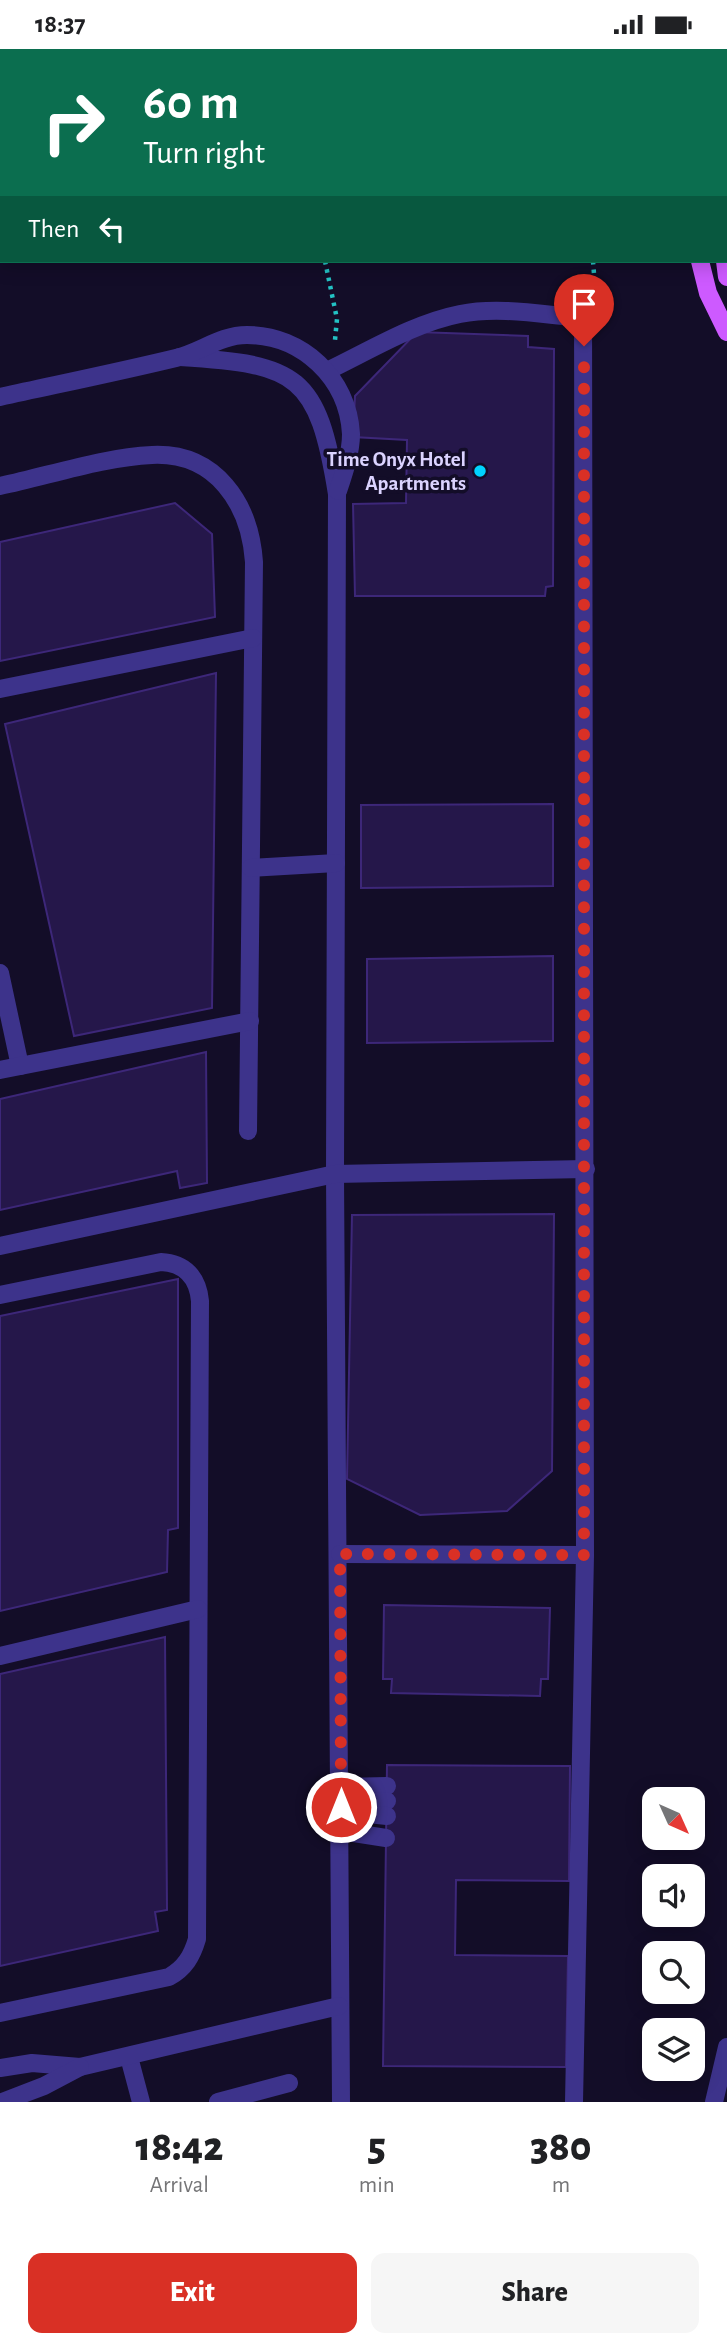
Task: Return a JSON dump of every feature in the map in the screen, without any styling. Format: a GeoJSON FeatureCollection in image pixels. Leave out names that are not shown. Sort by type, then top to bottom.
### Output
{"type":"FeatureCollection","features":[{"type":"Feature","properties":{"kind":"main road"},"geometry":{"type":"LineString","coordinates":[[700,263],[708,293],[727,333]]}},
{"type":"Feature","properties":{"kind":"street"},"geometry":{"type":"LineString","coordinates":[[574,2102],[584,1555],[586,1169],[583,294]]}},
{"type":"Feature","properties":{"kind":"street"},"geometry":{"type":"LineString","coordinates":[[327,371],[417,329],[460,314],[506,312],[584,318]]}},
{"type":"Feature","properties":{"kind":"street"},"geometry":{"type":"LineString","coordinates":[[0,397],[180,357],[221,339],[244,335],[268,336],[310,355],[327,371],[340,391],[348,412],[351,436],[348,459],[337,494]]}},
{"type":"Feature","properties":{"kind":"street"},"geometry":{"type":"LineString","coordinates":[[180,357],[257,363],[282,374],[303,391],[319,412],[328,437],[337,494],[335,1174],[341,1787],[349,1807],[339,2006],[341,2102]]}},
{"type":"Feature","properties":{"kind":"street"},"geometry":{"type":"LineString","coordinates":[[0,486],[153,455],[180,458],[206,469],[227,486],[243,508],[252,534],[253,638],[248,1131]]}},
{"type":"Feature","properties":{"kind":"street"},"geometry":{"type":"LineString","coordinates":[[0,689],[253,638]]}},
{"type":"Feature","properties":{"kind":"street"},"geometry":{"type":"LineString","coordinates":[[251,868],[336,863]]}},
{"type":"Feature","properties":{"kind":"street"},"geometry":{"type":"LineString","coordinates":[[0,973],[20,1066]]}},
{"type":"Feature","properties":{"kind":"street"},"geometry":{"type":"LineString","coordinates":[[0,1070],[250,1020]]}},
{"type":"Feature","properties":{"kind":"street"},"geometry":{"type":"LineString","coordinates":[[0,1246],[335,1174],[586,1169]]}},
{"type":"Feature","properties":{"kind":"street"},"geometry":{"type":"LineString","coordinates":[[0,1295],[161,1262],[180,1266],[195,1280],[200,1301],[197,1939],[194,1952],[187,1963],[169,1977],[0,2013]]}},
{"type":"Feature","properties":{"kind":"street"},"geometry":{"type":"LineString","coordinates":[[340,1554],[584,1555]]}},
{"type":"Feature","properties":{"kind":"street"},"geometry":{"type":"LineString","coordinates":[[0,1656],[198,1609]]}},
{"type":"Feature","properties":{"kind":"street"},"geometry":{"type":"LineString","coordinates":[[341,1787],[387,1813]]}},
{"type":"Feature","properties":{"kind":"street"},"geometry":{"type":"LineString","coordinates":[[349,1807],[374,1815],[387,1813]]}},
{"type":"Feature","properties":{"kind":"street"},"geometry":{"type":"LineString","coordinates":[[349,1831],[371,1826],[387,1813]]}},
{"type":"Feature","properties":{"kind":"street"},"geometry":{"type":"LineString","coordinates":[[0,2068],[32,2063],[80,2067],[339,2006]]}},
{"type":"Feature","properties":{"kind":"street"},"geometry":{"type":"LineString","coordinates":[[714,2102],[727,2047]]}},
{"type":"Feature","properties":{"kind":"street"},"geometry":{"type":"LineString","coordinates":[[128,2057],[141,2102]]}},
{"type":"Feature","properties":{"kind":"street"},"geometry":{"type":"LineString","coordinates":[[2,2102],[44,2087],[80,2067]]}},
{"type":"Feature","properties":{"kind":"street"},"geometry":{"type":"LineString","coordinates":[[218,2102],[289,2083]]}},
{"type":"Feature","properties":{"kind":"path"},"geometry":{"type":"LineString","coordinates":[[325,263],[337,319],[334,349],[327,371]]}},
{"type":"Feature","properties":{"kind":"building","name":"Time Onyx Hotel Apartments"},"geometry":{"type":"Polygon","coordinates":[[[417,332],[528,336],[528,347],[554,349],[553,586],[546,587],[545,596],[355,596],[353,504],[406,503],[407,440],[353,437],[355,396],[417,332]]]}},
{"type":"Feature","properties":{"kind":"building"},"geometry":{"type":"Polygon","coordinates":[[[175,503],[212,534],[215,617],[0,661],[0,542],[175,503]]]}},
{"type":"Feature","properties":{"kind":"building"},"geometry":{"type":"Polygon","coordinates":[[[216,673],[212,1008],[74,1036],[5,724],[216,673]]]}},
{"type":"Feature","properties":{"kind":"building"},"geometry":{"type":"Polygon","coordinates":[[[553,804],[553,886],[361,888],[361,805],[553,804]]]}},
{"type":"Feature","properties":{"kind":"building"},"geometry":{"type":"Polygon","coordinates":[[[553,956],[553,1041],[367,1043],[367,959],[553,956]]]}},
{"type":"Feature","properties":{"kind":"building"},"geometry":{"type":"Polygon","coordinates":[[[206,1052],[207,1183],[180,1188],[177,1171],[0,1210],[0,1099],[206,1052]]]}},
{"type":"Feature","properties":{"kind":"building"},"geometry":{"type":"Polygon","coordinates":[[[554,1214],[552,1471],[507,1511],[420,1515],[347,1479],[352,1215],[554,1214]]]}},
{"type":"Feature","properties":{"kind":"building"},"geometry":{"type":"Polygon","coordinates":[[[178,1279],[178,1528],[168,1530],[167,1572],[0,1611],[0,1316],[178,1279]]]}},
{"type":"Feature","properties":{"kind":"building"},"geometry":{"type":"Polygon","coordinates":[[[384,1605],[550,1608],[548,1679],[541,1679],[540,1696],[391,1693],[392,1679],[383,1679],[384,1605]]]}},
{"type":"Feature","properties":{"kind":"building"},"geometry":{"type":"Polygon","coordinates":[[[165,1637],[167,1910],[155,1912],[158,1931],[0,1966],[0,1674],[165,1637]]]}},
{"type":"Feature","properties":{"kind":"building"},"geometry":{"type":"Polygon","coordinates":[[[387,1765],[570,1766],[569,1881],[456,1880],[455,1955],[568,1956],[566,2067],[383,2066],[387,1765]]]}},
{"type":"Feature","properties":{"kind":"place","name":"Time Onyx Hotel Apartments"},"geometry":{"type":"Point","coordinates":[480,471]}},
{"type":"Feature","properties":{"kind":"route"},"geometry":{"type":"LineString","coordinates":[[341,1807],[340,1554],[584,1555],[584,346]]}}]}
